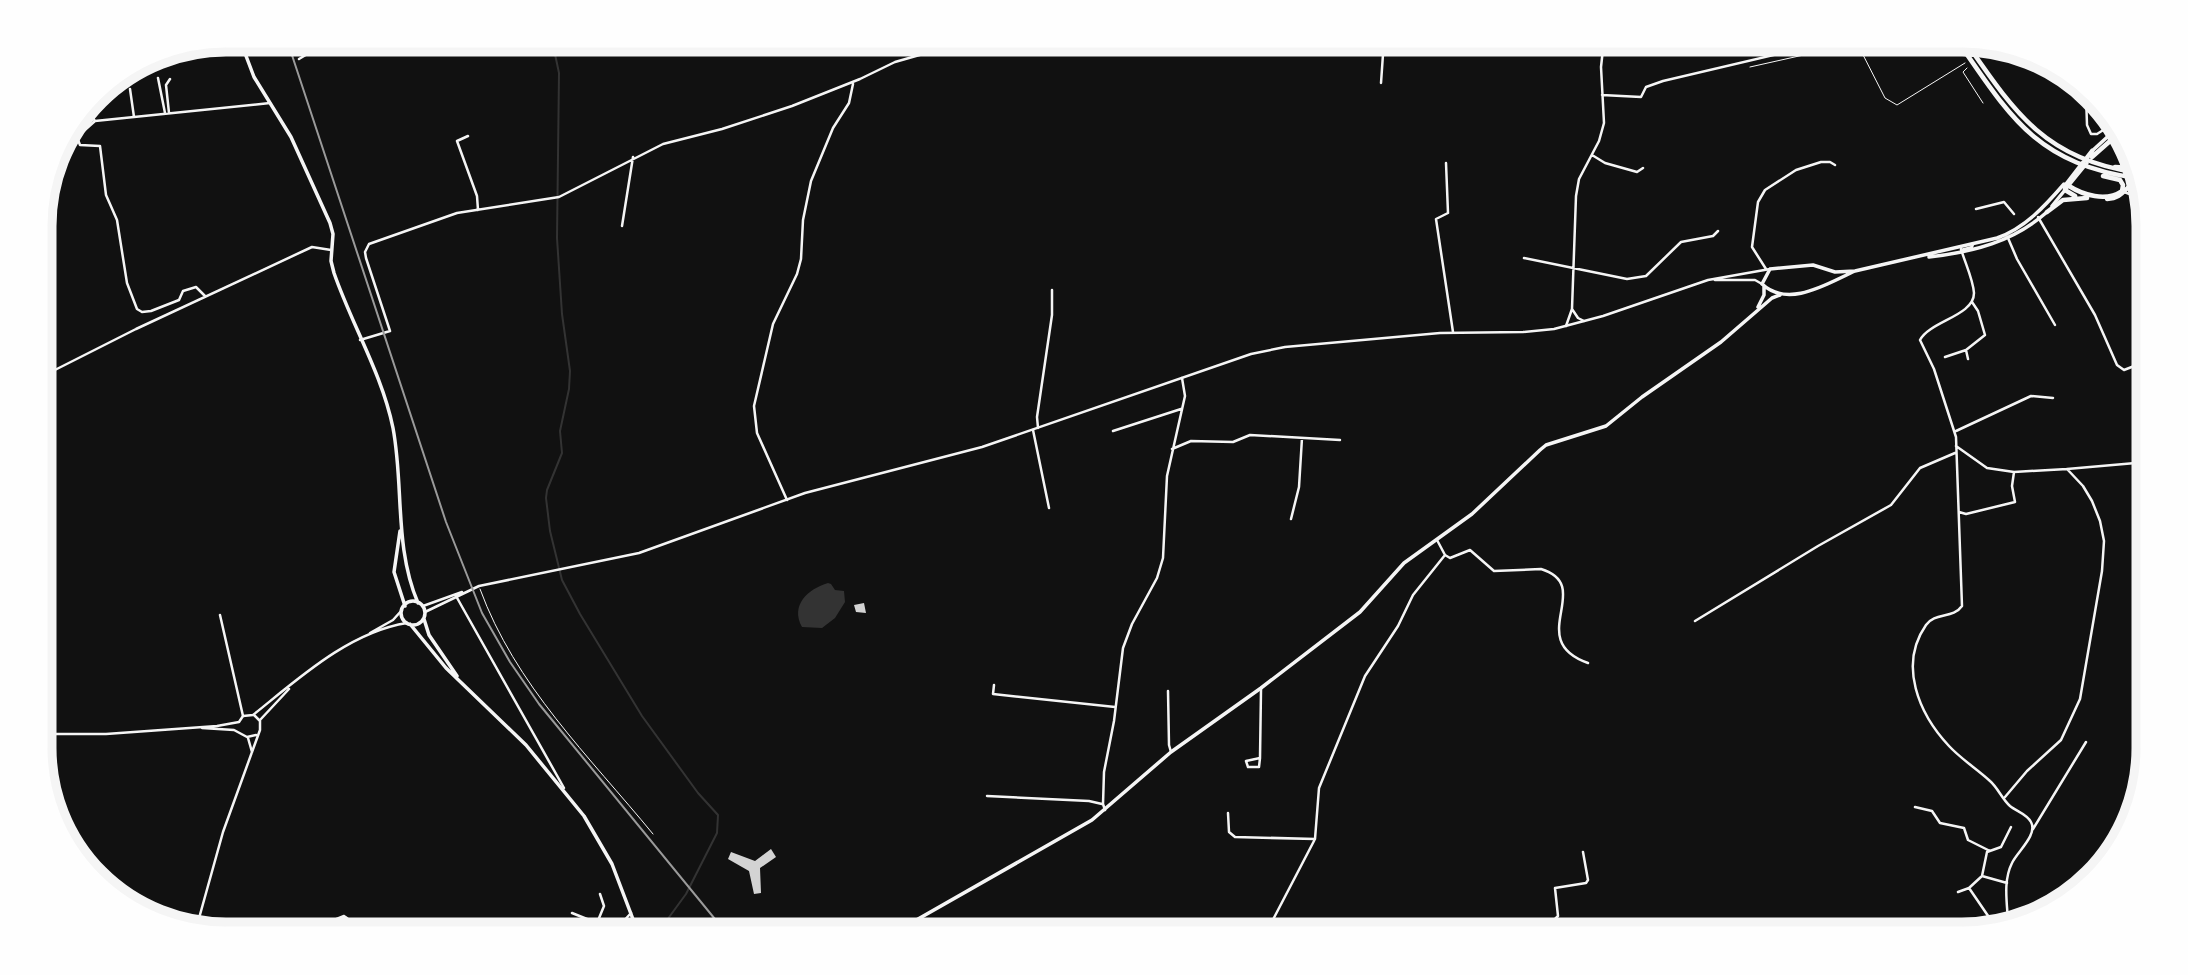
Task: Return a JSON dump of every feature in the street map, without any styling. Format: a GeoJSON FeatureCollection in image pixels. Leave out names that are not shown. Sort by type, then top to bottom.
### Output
{"type":"FeatureCollection","features":[{"type":"Feature","properties":{"kind":"highway"},"geometry":{"type":"LineString","coordinates":[[1965,53],[2011,115],[2049,149],[2070,162],[2120,180],[2123,192]]}},
{"type":"Feature","properties":{"kind":"highway"},"geometry":{"type":"LineString","coordinates":[[1974,53],[2021,116],[2041,135],[2073,155],[2124,165]]}},
{"type":"Feature","properties":{"kind":"highway"},"geometry":{"type":"LineString","coordinates":[[2066,187],[2111,138]]}},
{"type":"Feature","properties":{"kind":"highway"},"geometry":{"type":"LineString","coordinates":[[2094,158],[2125,169]]}},
{"type":"Feature","properties":{"kind":"highway"},"geometry":{"type":"LineString","coordinates":[[2087,169],[2129,178]]}},
{"type":"Feature","properties":{"kind":"highway"},"geometry":{"type":"LineString","coordinates":[[2047,212],[2058,202],[2076,197],[2114,198],[2131,185]]}},
{"type":"Feature","properties":{"kind":"highway"},"geometry":{"type":"LineString","coordinates":[[2066,187],[2088,195],[2109,196],[2123,192]]}},
{"type":"Feature","properties":{"kind":"highway"},"geometry":{"type":"LineString","coordinates":[[2066,187],[2076,197]]}},
{"type":"Feature","properties":{"kind":"main road"},"geometry":{"type":"LineString","coordinates":[[245,53],[254,77],[291,137],[330,223],[333,234],[331,250],[334,274],[382,393],[392,426],[405,555],[425,612],[424,619],[429,635],[462,683]]}},
{"type":"Feature","properties":{"kind":"main road"},"geometry":{"type":"LineString","coordinates":[[913,922],[1080,829],[1171,752],[1261,688],[1360,612],[1404,563],[1472,514],[1546,445],[1606,426],[1780,295],[1808,292],[1855,271],[1975,247],[2008,236],[2038,216],[2094,158]]}},
{"type":"Feature","properties":{"kind":"main road"},"geometry":{"type":"LineString","coordinates":[[2038,216],[2066,187]]}},
{"type":"Feature","properties":{"kind":"main road"},"geometry":{"type":"LineString","coordinates":[[1975,247],[1982,242],[2008,236],[2047,212],[2066,187]]}},
{"type":"Feature","properties":{"kind":"main road"},"geometry":{"type":"LineString","coordinates":[[1755,312],[1762,300],[1768,269],[1813,265],[1827,270],[1855,271]]}},
{"type":"Feature","properties":{"kind":"main road"},"geometry":{"type":"LineString","coordinates":[[1827,270],[1830,276],[1828,282]]}},
{"type":"Feature","properties":{"kind":"main road"},"geometry":{"type":"LineString","coordinates":[[1763,285],[1780,295]]}},
{"type":"Feature","properties":{"kind":"main road"},"geometry":{"type":"LineString","coordinates":[[401,519],[394,572],[403,617],[429,649],[513,732],[564,789],[612,864],[634,922]]}},
{"type":"Feature","properties":{"kind":"main road"},"geometry":{"type":"LineString","coordinates":[[403,608],[414,601],[421,604]]}},
{"type":"Feature","properties":{"kind":"main road"},"geometry":{"type":"LineString","coordinates":[[409,624],[420,623],[424,619]]}},
{"type":"Feature","properties":{"kind":"street"},"geometry":{"type":"LineString","coordinates":[[299,59],[309,53]]}},
{"type":"Feature","properties":{"kind":"street"},"geometry":{"type":"LineString","coordinates":[[360,340],[390,331],[366,258],[365,252],[369,244],[457,213],[557,197],[663,144],[722,129],[853,82],[895,62],[926,53]]}},
{"type":"Feature","properties":{"kind":"street"},"geometry":{"type":"LineString","coordinates":[[1381,83],[1383,53]]}},
{"type":"Feature","properties":{"kind":"street"},"geometry":{"type":"LineString","coordinates":[[1566,326],[1572,309],[1579,179],[1599,141],[1604,123],[1603,53]]}},
{"type":"Feature","properties":{"kind":"street"},"geometry":{"type":"LineString","coordinates":[[1602,95],[1641,97],[1646,87],[1664,81],[1783,53]]}},
{"type":"Feature","properties":{"kind":"street"},"geometry":{"type":"LineString","coordinates":[[158,78],[167,113]]}},
{"type":"Feature","properties":{"kind":"street"},"geometry":{"type":"LineString","coordinates":[[167,113],[166,85],[170,79]]}},
{"type":"Feature","properties":{"kind":"street"},"geometry":{"type":"LineString","coordinates":[[786,500],[757,433],[754,406],[773,324],[802,259],[803,219],[811,181],[833,128],[849,103],[853,82]]}},
{"type":"Feature","properties":{"kind":"street"},"geometry":{"type":"LineString","coordinates":[[130,89],[134,117]]}},
{"type":"Feature","properties":{"kind":"street"},"geometry":{"type":"LineString","coordinates":[[80,133],[94,121],[270,103]]}},
{"type":"Feature","properties":{"kind":"street"},"geometry":{"type":"LineString","coordinates":[[2087,105],[2088,130],[2094,135],[2105,129]]}},
{"type":"Feature","properties":{"kind":"street"},"geometry":{"type":"LineString","coordinates":[[92,117],[94,121]]}},
{"type":"Feature","properties":{"kind":"street"},"geometry":{"type":"LineString","coordinates":[[468,136],[457,141],[477,196],[478,210]]}},
{"type":"Feature","properties":{"kind":"street"},"geometry":{"type":"LineString","coordinates":[[78,138],[80,145],[100,146],[106,195],[117,220],[127,283],[137,309],[150,312],[178,300],[183,292],[196,287],[205,296]]}},
{"type":"Feature","properties":{"kind":"street"},"geometry":{"type":"LineString","coordinates":[[1592,155],[1605,163],[1637,172],[1643,168]]}},
{"type":"Feature","properties":{"kind":"street"},"geometry":{"type":"LineString","coordinates":[[622,226],[633,158]]}},
{"type":"Feature","properties":{"kind":"street"},"geometry":{"type":"LineString","coordinates":[[421,604],[479,586],[639,553],[805,493],[959,454],[1251,354],[1285,347],[1453,332],[1523,332],[1566,326],[1708,280],[1768,269],[1752,247],[1758,202],[1765,190],[1807,166],[1830,162],[1835,165]]}},
{"type":"Feature","properties":{"kind":"street"},"geometry":{"type":"LineString","coordinates":[[1446,163],[1448,213],[1436,219],[1453,332]]}},
{"type":"Feature","properties":{"kind":"street"},"geometry":{"type":"LineString","coordinates":[[2123,192],[2132,194]]}},
{"type":"Feature","properties":{"kind":"street"},"geometry":{"type":"LineString","coordinates":[[1976,209],[2004,202],[2014,214]]}},
{"type":"Feature","properties":{"kind":"street"},"geometry":{"type":"LineString","coordinates":[[2038,216],[2095,315],[2117,365],[2124,370],[2136,365]]}},
{"type":"Feature","properties":{"kind":"street"},"geometry":{"type":"LineString","coordinates":[[1524,258],[1627,279],[1646,276],[1681,242],[1713,236],[1718,232]]}},
{"type":"Feature","properties":{"kind":"street"},"geometry":{"type":"LineString","coordinates":[[2008,236],[2017,259],[2055,325]]}},
{"type":"Feature","properties":{"kind":"street"},"geometry":{"type":"LineString","coordinates":[[53,371],[312,247],[331,250]]}},
{"type":"Feature","properties":{"kind":"street"},"geometry":{"type":"LineString","coordinates":[[1960,250],[1973,293],[1972,302],[1928,331],[1920,340],[1934,369],[1955,432],[1962,545],[1962,606],[1954,614],[1939,616],[1927,624],[1912,656],[1913,677],[1924,709],[1948,745],[1992,783],[2010,805],[2030,819],[2033,829]]}},
{"type":"Feature","properties":{"kind":"street"},"geometry":{"type":"LineString","coordinates":[[1708,280],[1747,280],[1763,285]]}},
{"type":"Feature","properties":{"kind":"street"},"geometry":{"type":"LineString","coordinates":[[1038,428],[1037,416],[1052,315],[1052,290]]}},
{"type":"Feature","properties":{"kind":"street"},"geometry":{"type":"LineString","coordinates":[[1945,357],[1966,350],[1985,335],[1978,311],[1972,302]]}},
{"type":"Feature","properties":{"kind":"street"},"geometry":{"type":"LineString","coordinates":[[1572,309],[1578,318],[1585,321]]}},
{"type":"Feature","properties":{"kind":"street"},"geometry":{"type":"LineString","coordinates":[[1966,350],[1968,359]]}},
{"type":"Feature","properties":{"kind":"street"},"geometry":{"type":"LineString","coordinates":[[1105,810],[1104,772],[1126,636],[1160,570],[1167,476],[1185,386],[1181,377]]}},
{"type":"Feature","properties":{"kind":"street"},"geometry":{"type":"LineString","coordinates":[[1955,432],[2031,396],[2053,398]]}},
{"type":"Feature","properties":{"kind":"street"},"geometry":{"type":"LineString","coordinates":[[1113,431],[1181,409]]}},
{"type":"Feature","properties":{"kind":"street"},"geometry":{"type":"LineString","coordinates":[[1033,430],[1049,508]]}},
{"type":"Feature","properties":{"kind":"street"},"geometry":{"type":"LineString","coordinates":[[1172,449],[1191,441],[1229,443],[1250,435],[1340,440]]}},
{"type":"Feature","properties":{"kind":"street"},"geometry":{"type":"LineString","coordinates":[[1291,519],[1299,487],[1302,438]]}},
{"type":"Feature","properties":{"kind":"street"},"geometry":{"type":"LineString","coordinates":[[1956,446],[1987,468],[2014,472],[2136,463]]}},
{"type":"Feature","properties":{"kind":"street"},"geometry":{"type":"LineString","coordinates":[[1695,621],[1891,505],[1920,468],[1955,453]]}},
{"type":"Feature","properties":{"kind":"street"},"geometry":{"type":"LineString","coordinates":[[2004,799],[2027,771],[2061,740],[2080,699],[2102,571],[2104,541],[2100,520],[2083,485],[2067,469]]}},
{"type":"Feature","properties":{"kind":"street"},"geometry":{"type":"LineString","coordinates":[[1958,512],[1966,514],[2015,502],[2012,486],[2014,472]]}},
{"type":"Feature","properties":{"kind":"street"},"geometry":{"type":"LineString","coordinates":[[1437,540],[1445,555],[1450,558],[1470,550],[1494,570],[1541,569],[1548,572],[1560,582],[1563,592],[1558,636],[1561,645],[1578,660],[1588,663]]}},
{"type":"Feature","properties":{"kind":"street"},"geometry":{"type":"LineString","coordinates":[[1271,922],[1315,839],[1318,788],[1340,740],[1364,676],[1398,626],[1413,595],[1445,555]]}},
{"type":"Feature","properties":{"kind":"street"},"geometry":{"type":"LineString","coordinates":[[425,612],[468,590]]}},
{"type":"Feature","properties":{"kind":"street"},"geometry":{"type":"LineString","coordinates":[[456,596],[564,789]]}},
{"type":"Feature","properties":{"kind":"street"},"geometry":{"type":"LineString","coordinates":[[243,716],[253,715],[324,660],[393,620],[403,608]]}},
{"type":"Feature","properties":{"kind":"street"},"geometry":{"type":"LineString","coordinates":[[220,615],[243,716],[239,722],[242,734]]}},
{"type":"Feature","properties":{"kind":"street"},"geometry":{"type":"LineString","coordinates":[[365,637],[397,625],[409,624]]}},
{"type":"Feature","properties":{"kind":"street"},"geometry":{"type":"LineString","coordinates":[[199,920],[223,832],[259,733],[260,721],[296,682]]}},
{"type":"Feature","properties":{"kind":"street"},"geometry":{"type":"LineString","coordinates":[[994,685],[993,694],[1115,707]]}},
{"type":"Feature","properties":{"kind":"street"},"geometry":{"type":"LineString","coordinates":[[1260,758],[1261,688]]}},
{"type":"Feature","properties":{"kind":"street"},"geometry":{"type":"LineString","coordinates":[[1168,691],[1171,752]]}},
{"type":"Feature","properties":{"kind":"street"},"geometry":{"type":"LineString","coordinates":[[253,715],[260,721]]}},
{"type":"Feature","properties":{"kind":"street"},"geometry":{"type":"LineString","coordinates":[[53,734],[106,734],[239,722]]}},
{"type":"Feature","properties":{"kind":"street"},"geometry":{"type":"LineString","coordinates":[[182,727],[234,730],[247,737],[252,755]]}},
{"type":"Feature","properties":{"kind":"street"},"geometry":{"type":"LineString","coordinates":[[247,737],[259,733]]}},
{"type":"Feature","properties":{"kind":"street"},"geometry":{"type":"LineString","coordinates":[[2008,917],[2007,883],[2010,867],[2086,742]]}},
{"type":"Feature","properties":{"kind":"street"},"geometry":{"type":"LineString","coordinates":[[987,796],[1103,804]]}},
{"type":"Feature","properties":{"kind":"street"},"geometry":{"type":"LineString","coordinates":[[1915,807],[1931,810],[1940,823],[1964,828],[1968,840],[1990,850]]}},
{"type":"Feature","properties":{"kind":"street"},"geometry":{"type":"LineString","coordinates":[[1228,813],[1229,832],[1235,837],[1315,839]]}},
{"type":"Feature","properties":{"kind":"street"},"geometry":{"type":"LineString","coordinates":[[1958,892],[1969,888],[1982,876],[1987,852],[2001,847],[2011,827]]}},
{"type":"Feature","properties":{"kind":"street"},"geometry":{"type":"LineString","coordinates":[[1540,922],[1558,916],[1555,888],[1586,883],[1588,880],[1583,852]]}},
{"type":"Feature","properties":{"kind":"street"},"geometry":{"type":"LineString","coordinates":[[1982,876],[2007,883]]}},
{"type":"Feature","properties":{"kind":"street"},"geometry":{"type":"LineString","coordinates":[[1969,888],[1992,920]]}},
{"type":"Feature","properties":{"kind":"street"},"geometry":{"type":"LineString","coordinates":[[597,922],[604,906],[600,894]]}},
{"type":"Feature","properties":{"kind":"street"},"geometry":{"type":"LineString","coordinates":[[572,913],[594,922]]}},
{"type":"Feature","properties":{"kind":"street"},"geometry":{"type":"LineString","coordinates":[[623,922],[631,913]]}},
{"type":"Feature","properties":{"kind":"street"},"geometry":{"type":"LineString","coordinates":[[329,922],[344,916],[352,922]]}},
{"type":"Feature","properties":{"kind":"street"},"geometry":{"type":"LineString","coordinates":[[342,922],[344,916]]}},
{"type":"Feature","properties":{"kind":"lane"},"geometry":{"type":"LineString","coordinates":[[479,586],[495,624],[552,716],[653,834]]}},
{"type":"Feature","properties":{"kind":"path"},"geometry":{"type":"LineString","coordinates":[[1750,67],[1812,53]]}},
{"type":"Feature","properties":{"kind":"path"},"geometry":{"type":"LineString","coordinates":[[1862,53],[1885,98],[1897,105],[1971,62]]}},
{"type":"Feature","properties":{"kind":"path"},"geometry":{"type":"LineString","coordinates":[[1971,62],[1963,72],[1983,103]]}},
{"type":"Feature","properties":{"kind":"shaded area"},"geometry":{"type":"Polygon","coordinates":[[[828,583],[835,590],[844,591],[845,602],[835,618],[822,628],[802,627],[798,612],[803,599],[814,589],[828,583]]]}},
{"type":"Feature","properties":{"kind":"building"},"geometry":{"type":"Polygon","coordinates":[[[864,603],[866,613],[856,612],[854,605],[864,603]]]}},
{"type":"Feature","properties":{"kind":"building"},"geometry":{"type":"Polygon","coordinates":[[[771,849],[776,857],[760,868],[761,893],[754,894],[749,871],[728,859],[731,852],[755,861],[771,849]]]}},
{"type":"Feature","properties":{"kind":"waterway"},"geometry":{"type":"LineString","coordinates":[[555,53],[559,73],[557,238],[562,314],[570,371],[560,431],[562,453],[547,490],[550,531],[562,580],[580,614],[642,716],[698,793],[718,815],[717,833],[686,894],[665,922]]}},
{"type":"Feature","properties":{"kind":"railway"},"geometry":{"type":"LineString","coordinates":[[291,53],[446,522],[482,613],[510,662],[539,704],[717,922]]}}]}
